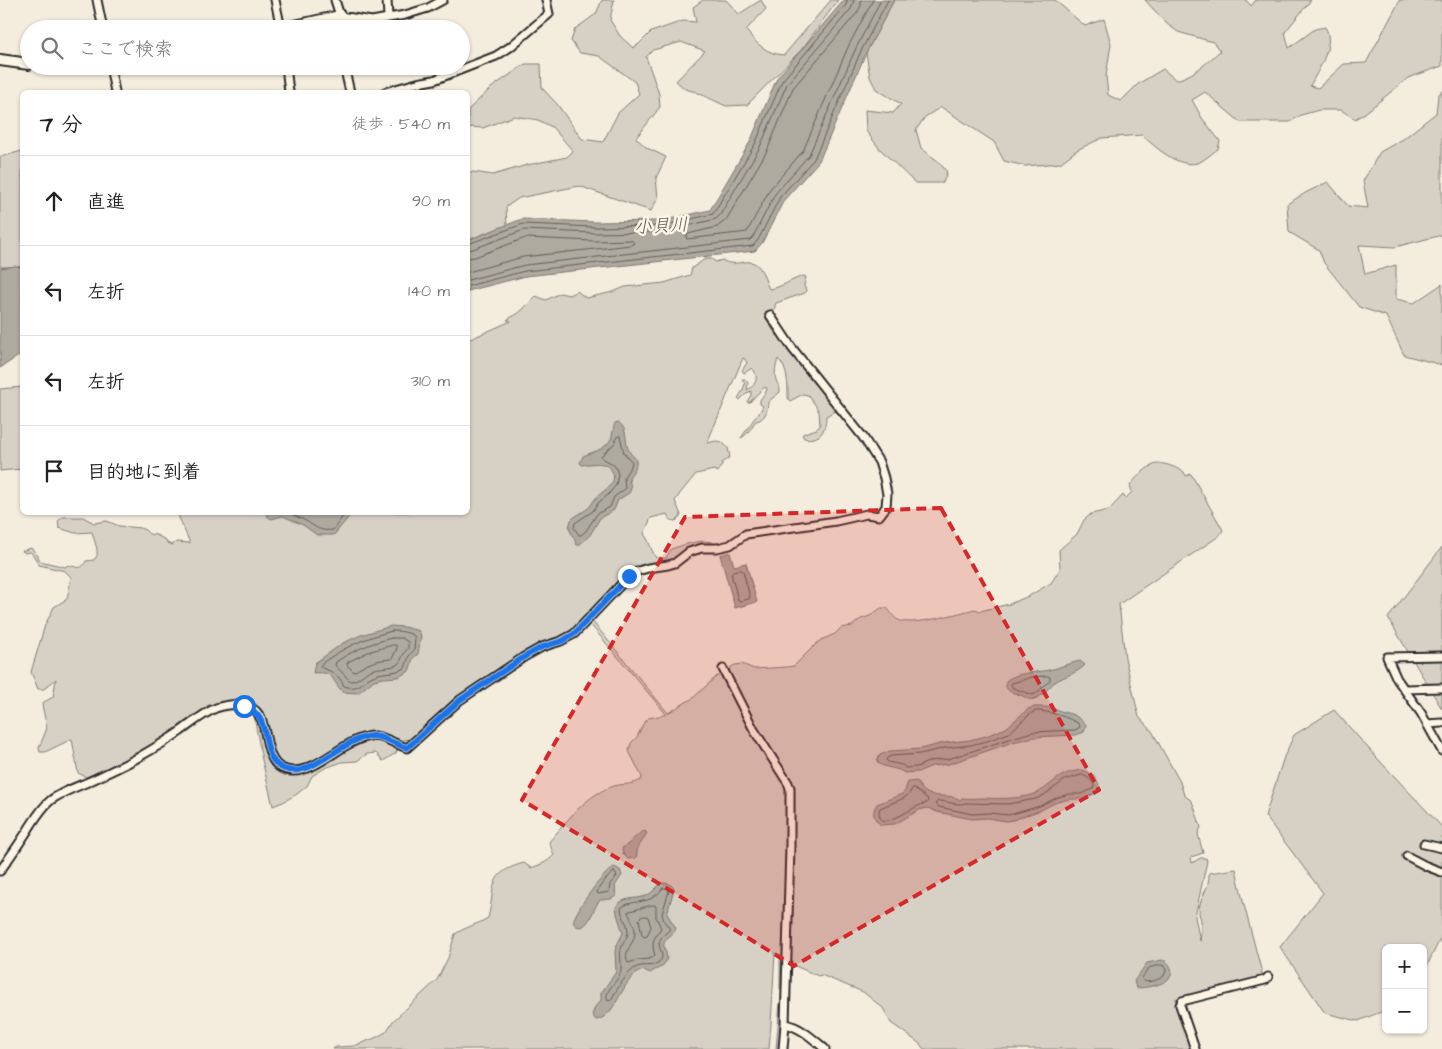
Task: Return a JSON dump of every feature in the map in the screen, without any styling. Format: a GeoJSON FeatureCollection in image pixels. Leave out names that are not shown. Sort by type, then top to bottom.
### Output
{"type":"FeatureCollection","features":[{"type":"Feature","properties":{"kind":"street"},"geometry":{"type":"LineString","coordinates":[[97,0],[101,20]]}},
{"type":"Feature","properties":{"kind":"street"},"geometry":{"type":"LineString","coordinates":[[275,0],[279,20]]}},
{"type":"Feature","properties":{"kind":"street"},"geometry":{"type":"LineString","coordinates":[[335,0],[337,20]]}},
{"type":"Feature","properties":{"kind":"street"},"geometry":{"type":"LineString","coordinates":[[387,0],[388,17]]}},
{"type":"Feature","properties":{"kind":"street"},"geometry":{"type":"LineString","coordinates":[[376,20],[405,15],[428,8],[442,0]]}},
{"type":"Feature","properties":{"kind":"street"},"geometry":{"type":"LineString","coordinates":[[470,66],[496,56],[539,24],[549,14],[546,0]]}},
{"type":"Feature","properties":{"kind":"street"},"geometry":{"type":"LineString","coordinates":[[323,20],[337,17],[363,20]]}},
{"type":"Feature","properties":{"kind":"street"},"geometry":{"type":"LineString","coordinates":[[0,60],[20,63]]}},
{"type":"Feature","properties":{"kind":"street"},"geometry":{"type":"LineString","coordinates":[[112,75],[115,90]]}},
{"type":"Feature","properties":{"kind":"street"},"geometry":{"type":"LineString","coordinates":[[287,75],[289,90]]}},
{"type":"Feature","properties":{"kind":"street"},"geometry":{"type":"LineString","coordinates":[[346,75],[350,90]]}},
{"type":"Feature","properties":{"kind":"street"},"geometry":{"type":"LineString","coordinates":[[391,90],[447,75]]}},
{"type":"Feature","properties":{"kind":"street"},"geometry":{"type":"LineString","coordinates":[[0,870],[42,809],[51,800],[140,756],[214,709],[224,706],[244,706],[255,711],[259,715],[263,726],[272,760],[289,771],[306,769],[369,736],[377,736],[407,748],[460,700],[524,657],[542,647],[562,641],[574,634],[629,576],[638,571],[675,563],[689,552],[702,548],[717,548],[730,545],[746,534],[836,521],[866,514],[879,516],[886,507],[887,494],[879,462],[863,437],[792,348],[770,315]]}},
{"type":"Feature","properties":{"kind":"street"},"geometry":{"type":"LineString","coordinates":[[1442,656],[1387,657],[1397,679],[1421,713],[1442,751]]}},
{"type":"Feature","properties":{"kind":"street"},"geometry":{"type":"LineString","coordinates":[[722,669],[754,730],[790,788],[785,1024],[782,1049]]}},
{"type":"Feature","properties":{"kind":"street"},"geometry":{"type":"LineString","coordinates":[[1404,689],[1442,688]]}},
{"type":"Feature","properties":{"kind":"street"},"geometry":{"type":"LineString","coordinates":[[1427,724],[1442,723]]}},
{"type":"Feature","properties":{"kind":"street"},"geometry":{"type":"LineString","coordinates":[[1424,844],[1442,848]]}},
{"type":"Feature","properties":{"kind":"street"},"geometry":{"type":"LineString","coordinates":[[1407,856],[1442,872]]}},
{"type":"Feature","properties":{"kind":"street"},"geometry":{"type":"LineString","coordinates":[[1194,1049],[1180,1005],[1182,1001],[1265,980],[1268,977]]}},
{"type":"Feature","properties":{"kind":"street"},"geometry":{"type":"LineString","coordinates":[[785,1024],[792,1025],[807,1034],[825,1049]]}},
{"type":"Feature","properties":{"kind":"highlighted area"},"geometry":{"type":"Polygon","coordinates":[[[941,508],[1099,790],[794,966],[522,800],[685,517],[941,508]]]}},
{"type":"Feature","properties":{"kind":"shaded area"},"geometry":{"type":"Polygon","coordinates":[[[602,0],[614,0],[610,20],[620,36],[633,48],[651,32],[683,21],[696,22],[693,7],[703,0],[726,0],[739,14],[761,0],[766,9],[746,30],[762,47],[772,53],[784,55],[831,0],[838,0],[802,49],[747,105],[726,106],[685,89],[676,81],[705,51],[681,42],[653,50],[646,57],[659,94],[660,107],[636,138],[647,148],[666,157],[656,178],[658,198],[651,211],[579,186],[519,198],[506,207],[507,225],[470,239],[470,173],[493,175],[527,165],[567,157],[573,151],[552,127],[538,120],[514,116],[483,128],[470,127],[470,108],[491,88],[525,64],[541,64],[542,88],[557,104],[582,139],[603,142],[618,113],[639,94],[635,82],[599,56],[580,53],[571,41],[575,29],[596,14],[602,0]]]}},
{"type":"Feature","properties":{"kind":"shaded area"},"geometry":{"type":"Polygon","coordinates":[[[894,0],[1055,0],[1085,26],[1104,19],[1111,44],[1106,76],[1108,95],[1121,101],[1138,84],[1163,69],[1176,80],[1183,78],[1195,72],[1220,51],[1213,42],[1178,32],[1167,24],[1145,0],[1246,0],[1251,6],[1256,0],[1311,0],[1285,32],[1289,48],[1315,29],[1325,27],[1328,41],[1325,57],[1310,86],[1318,88],[1344,64],[1366,63],[1399,0],[1442,0],[1442,66],[1408,78],[1355,119],[1341,110],[1319,110],[1301,115],[1290,122],[1240,122],[1205,92],[1192,100],[1202,118],[1220,141],[1218,149],[1208,157],[1200,162],[1190,164],[1175,160],[1142,135],[1102,138],[1077,150],[1060,163],[1025,166],[1004,161],[994,142],[941,107],[925,117],[916,130],[921,148],[939,162],[947,172],[943,183],[915,183],[879,148],[866,131],[865,110],[893,113],[901,104],[876,89],[870,77],[866,53],[894,0]]]}},
{"type":"Feature","properties":{"kind":"shaded area"},"geometry":{"type":"Polygon","coordinates":[[[1442,90],[1442,235],[1395,247],[1359,245],[1365,274],[1396,265],[1396,299],[1414,303],[1442,284],[1442,365],[1404,355],[1386,316],[1359,307],[1324,263],[1319,250],[1289,232],[1287,204],[1328,182],[1348,206],[1368,208],[1363,181],[1380,152],[1403,139],[1436,113],[1438,96],[1442,90]]]}},
{"type":"Feature","properties":{"kind":"shaded area"},"geometry":{"type":"Polygon","coordinates":[[[20,152],[20,267],[0,267],[0,157],[20,152]]]}},
{"type":"Feature","properties":{"kind":"shaded area"},"geometry":{"type":"Polygon","coordinates":[[[705,259],[711,259],[716,262],[722,260],[732,263],[751,262],[759,267],[769,289],[800,277],[806,277],[805,293],[776,303],[775,310],[773,311],[772,309],[764,315],[776,335],[781,337],[844,418],[835,411],[826,416],[825,426],[821,434],[810,439],[804,438],[802,435],[804,433],[817,429],[820,425],[819,412],[808,395],[803,394],[790,401],[788,398],[786,372],[778,359],[775,375],[780,392],[768,402],[764,416],[756,421],[748,433],[741,438],[760,412],[763,406],[760,404],[760,400],[767,390],[766,387],[762,389],[749,403],[747,402],[751,391],[740,400],[738,398],[745,384],[742,379],[745,379],[748,383],[747,390],[753,386],[756,380],[756,374],[752,368],[744,373],[742,370],[747,363],[743,358],[707,443],[722,442],[728,448],[730,457],[723,462],[718,472],[714,470],[696,474],[685,487],[675,501],[681,515],[679,519],[675,521],[670,520],[667,514],[651,518],[644,534],[656,558],[666,558],[671,549],[691,543],[707,541],[713,544],[694,547],[668,562],[638,567],[630,572],[587,615],[668,713],[693,698],[717,676],[722,676],[728,690],[735,686],[729,671],[735,665],[742,664],[754,669],[794,666],[821,640],[835,634],[841,628],[852,626],[881,608],[887,608],[898,620],[914,622],[936,619],[975,609],[980,611],[1009,604],[1029,596],[1051,583],[1060,569],[1059,550],[1077,534],[1084,520],[1091,514],[1109,510],[1123,495],[1126,498],[1132,492],[1130,485],[1145,470],[1154,465],[1164,464],[1184,472],[1186,476],[1191,474],[1223,530],[1219,536],[1119,604],[1125,658],[1139,717],[1152,731],[1180,782],[1184,795],[1192,801],[1201,827],[1198,834],[1203,853],[1191,857],[1192,863],[1200,858],[1206,858],[1207,861],[1195,917],[1200,941],[1201,921],[1199,908],[1208,884],[1209,873],[1236,869],[1262,973],[1260,977],[1175,999],[1191,1049],[924,1049],[919,1043],[891,1023],[883,1008],[863,992],[793,965],[789,980],[780,989],[780,955],[775,953],[769,1049],[333,1049],[336,1047],[354,1046],[386,1032],[393,1021],[437,980],[448,958],[455,934],[488,918],[495,883],[503,872],[524,863],[531,868],[549,860],[554,855],[549,842],[584,803],[611,787],[641,780],[642,777],[629,751],[631,743],[637,737],[648,718],[666,714],[584,617],[581,623],[571,632],[545,642],[525,653],[522,652],[519,656],[459,695],[410,739],[398,741],[375,732],[367,732],[306,765],[296,768],[283,765],[274,755],[271,742],[253,705],[208,705],[203,713],[137,754],[88,778],[78,773],[72,739],[45,752],[40,752],[39,748],[47,728],[42,705],[53,697],[56,679],[44,689],[38,689],[31,672],[45,625],[54,607],[67,599],[71,577],[65,571],[39,565],[32,553],[22,551],[31,548],[37,554],[40,561],[65,567],[68,565],[81,567],[86,561],[94,560],[97,556],[92,532],[75,533],[59,528],[58,521],[63,517],[83,517],[94,523],[107,521],[119,526],[140,528],[149,534],[166,540],[167,543],[172,545],[176,542],[190,543],[178,515],[470,515],[470,339],[511,321],[507,320],[536,296],[546,300],[560,293],[569,295],[577,291],[586,298],[613,292],[625,287],[664,283],[690,275],[692,268],[705,259]]]}},
{"type":"Feature","properties":{"kind":"shaded area"},"geometry":{"type":"Polygon","coordinates":[[[20,387],[20,469],[0,471],[0,389],[20,387]]]}},
{"type":"Feature","properties":{"kind":"shaded area"},"geometry":{"type":"Polygon","coordinates":[[[1442,547],[1442,709],[1388,618],[1442,547]]]}},
{"type":"Feature","properties":{"kind":"shaded area"},"geometry":{"type":"Polygon","coordinates":[[[1334,710],[1442,827],[1442,935],[1427,966],[1427,944],[1382,944],[1382,1012],[1358,1021],[1325,1013],[1280,947],[1323,893],[1265,816],[1284,757],[1294,735],[1334,710]]]}},
{"type":"Feature","properties":{"kind":"shaded area"},"geometry":{"type":"Polygon","coordinates":[[[254,716],[256,716],[258,722],[268,758],[278,770],[285,773],[293,774],[310,769],[368,741],[382,743],[397,750],[396,753],[383,761],[376,753],[367,754],[357,761],[342,762],[325,768],[312,776],[307,786],[297,794],[273,806],[254,716]]]}},
{"type":"Feature","properties":{"kind":"shaded area"},"geometry":{"type":"Polygon","coordinates":[[[780,1002],[782,1002],[783,1019],[780,1049],[776,1049],[780,1002]]]}},
{"type":"Feature","properties":{"kind":"water","name":"小貝川"},"geometry":{"type":"Polygon","coordinates":[[[844,0],[894,0],[866,53],[819,161],[784,200],[762,243],[755,251],[526,276],[470,290],[470,239],[522,219],[594,222],[661,221],[710,210],[750,142],[777,78],[844,0]]]}},
{"type":"Feature","properties":{"kind":"water"},"geometry":{"type":"Polygon","coordinates":[[[20,267],[20,355],[0,368],[0,268],[20,267]]]}},
{"type":"Feature","properties":{"kind":"water"},"geometry":{"type":"Polygon","coordinates":[[[618,422],[624,428],[630,453],[636,462],[629,478],[631,489],[629,493],[618,500],[614,510],[600,518],[590,535],[577,545],[569,528],[571,520],[588,508],[611,484],[614,476],[606,465],[598,463],[582,465],[580,463],[583,456],[598,450],[608,443],[612,437],[615,423],[618,422]]]}},
{"type":"Feature","properties":{"kind":"water"},"geometry":{"type":"Polygon","coordinates":[[[350,515],[334,535],[317,535],[303,525],[283,516],[271,519],[267,516],[350,515]]]}},
{"type":"Feature","properties":{"kind":"water"},"geometry":{"type":"Polygon","coordinates":[[[730,552],[734,566],[746,563],[757,602],[735,608],[720,555],[730,552]]]}},
{"type":"Feature","properties":{"kind":"water"},"geometry":{"type":"Polygon","coordinates":[[[391,626],[419,631],[421,636],[418,654],[413,658],[408,672],[398,677],[374,680],[358,693],[343,692],[332,677],[326,673],[313,673],[315,663],[343,643],[361,635],[391,626]]]}},
{"type":"Feature","properties":{"kind":"water"},"geometry":{"type":"Polygon","coordinates":[[[1080,661],[1085,665],[1082,668],[1055,682],[1037,698],[1029,699],[1009,691],[1006,687],[1006,681],[1015,676],[1049,670],[1080,661]]]}},
{"type":"Feature","properties":{"kind":"water"},"geometry":{"type":"Polygon","coordinates":[[[1047,707],[1074,715],[1086,725],[1084,732],[1076,735],[1034,737],[1013,742],[949,764],[932,766],[918,772],[904,773],[878,763],[877,760],[880,755],[890,751],[920,749],[986,736],[1006,728],[1028,709],[1047,707]]]}},
{"type":"Feature","properties":{"kind":"water"},"geometry":{"type":"Polygon","coordinates":[[[1083,770],[1092,775],[1098,782],[1099,789],[1096,793],[1083,799],[1057,802],[1013,820],[972,819],[937,812],[928,808],[919,810],[895,824],[881,825],[874,816],[877,804],[902,794],[908,782],[917,781],[921,788],[932,795],[950,796],[960,800],[962,798],[1012,798],[1039,792],[1063,775],[1083,770]]]}},
{"type":"Feature","properties":{"kind":"water"},"geometry":{"type":"Polygon","coordinates":[[[645,831],[647,833],[638,848],[636,858],[628,859],[623,854],[622,848],[638,834],[645,831]]]}},
{"type":"Feature","properties":{"kind":"water"},"geometry":{"type":"Polygon","coordinates":[[[614,867],[620,870],[622,875],[615,886],[616,896],[611,899],[600,900],[585,924],[582,927],[576,926],[573,922],[584,900],[603,876],[614,867]]]}},
{"type":"Feature","properties":{"kind":"water"},"geometry":{"type":"Polygon","coordinates":[[[661,883],[669,884],[674,889],[667,914],[676,928],[664,944],[667,956],[665,963],[650,973],[644,970],[637,973],[630,979],[610,1011],[596,1020],[592,1015],[595,1007],[601,1000],[601,993],[616,972],[615,951],[623,933],[616,907],[622,901],[646,896],[661,883]]]}},
{"type":"Feature","properties":{"kind":"water"},"geometry":{"type":"Polygon","coordinates":[[[1162,960],[1167,962],[1171,968],[1172,973],[1169,978],[1160,984],[1136,988],[1134,981],[1147,963],[1162,960]]]}},
{"type":"Feature","properties":{"kind":"route"},"geometry":{"type":"LineString","coordinates":[[244,706],[251,708],[259,715],[272,760],[283,769],[289,771],[306,769],[369,736],[377,736],[407,748],[460,700],[524,657],[542,647],[562,641],[574,634],[629,576]]}}]}
